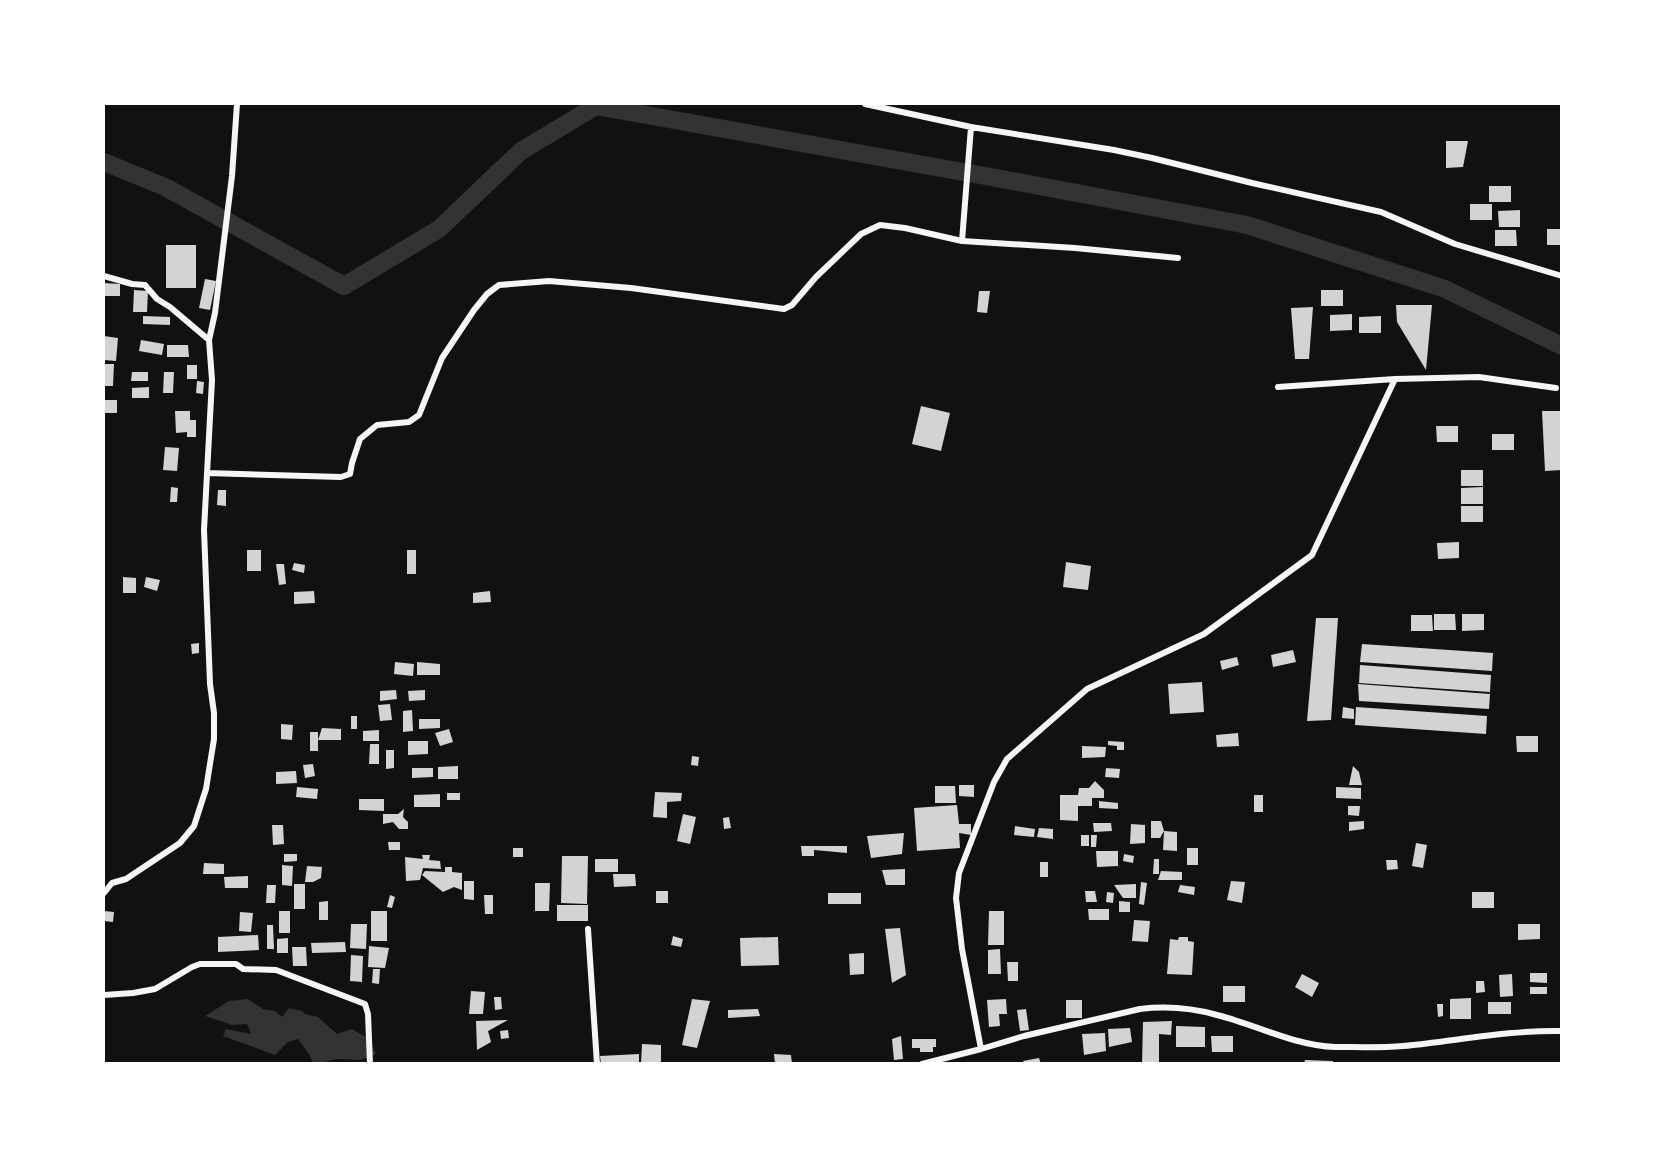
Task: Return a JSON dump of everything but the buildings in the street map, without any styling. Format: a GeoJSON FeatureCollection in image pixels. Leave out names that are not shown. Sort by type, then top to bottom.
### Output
{"type":"FeatureCollection","features":[{"type":"Feature","properties":{"kind":"street"},"geometry":{"type":"LineString","coordinates":[[104,893],[112,883],[126,879],[180,843],[194,826],[206,789],[214,739],[204,530],[212,380],[209,340],[215,313],[232,176],[237,104]]}},
{"type":"Feature","properties":{"kind":"street"},"geometry":{"type":"LineString","coordinates":[[866,104],[971,127],[1114,150],[1381,212],[1455,244],[1562,276]]}},
{"type":"Feature","properties":{"kind":"street"},"geometry":{"type":"LineString","coordinates":[[962,240],[971,127]]}},
{"type":"Feature","properties":{"kind":"street"},"geometry":{"type":"LineString","coordinates":[[207,473],[341,477],[350,474],[360,439],[377,425],[409,422],[419,415],[442,358],[474,310],[487,294],[500,285],[549,281],[631,288],[784,309],[792,305],[861,234],[880,225],[962,240],[1178,258]]}},
{"type":"Feature","properties":{"kind":"street"},"geometry":{"type":"LineString","coordinates":[[104,276],[132,284],[145,285],[157,299],[209,340]]}},
{"type":"Feature","properties":{"kind":"street"},"geometry":{"type":"LineString","coordinates":[[1278,387],[1395,379],[1479,377],[1556,388]]}},
{"type":"Feature","properties":{"kind":"street"},"geometry":{"type":"LineString","coordinates":[[981,1049],[962,949],[956,898],[959,873],[963,862],[994,782],[1007,759],[1087,689],[1204,634],[1312,555],[1395,379]]}},
{"type":"Feature","properties":{"kind":"street"},"geometry":{"type":"LineString","coordinates":[[588,929],[597,1064]]}},
{"type":"Feature","properties":{"kind":"street"},"geometry":{"type":"LineString","coordinates":[[104,995],[155,989],[200,964],[236,964],[243,969],[276,970],[365,1004],[368,1014],[370,1064]]}},
{"type":"Feature","properties":{"kind":"street"},"geometry":{"type":"LineString","coordinates":[[922,1064],[1024,1036],[1155,1007],[1171,1007],[1216,1014],[1300,1042],[1334,1047],[1401,1047],[1532,1031],[1562,1031]]}},
{"type":"Feature","properties":{"kind":"shaded area"},"geometry":{"type":"Polygon","coordinates":[[[248,999],[263,1009],[275,1011],[282,1017],[289,1008],[318,1017],[337,1034],[352,1029],[369,1039],[376,1054],[359,1060],[339,1059],[313,1063],[298,1039],[288,1042],[275,1055],[223,1036],[226,1029],[251,1034],[247,1024],[232,1025],[205,1016],[229,1001],[248,999]]]}},
{"type":"Feature","properties":{"kind":"waterway"},"geometry":{"type":"LineString","coordinates":[[104,162],[165,187],[344,286],[439,229],[521,151],[596,106],[1247,225],[1445,289],[1562,346]]}}]}
